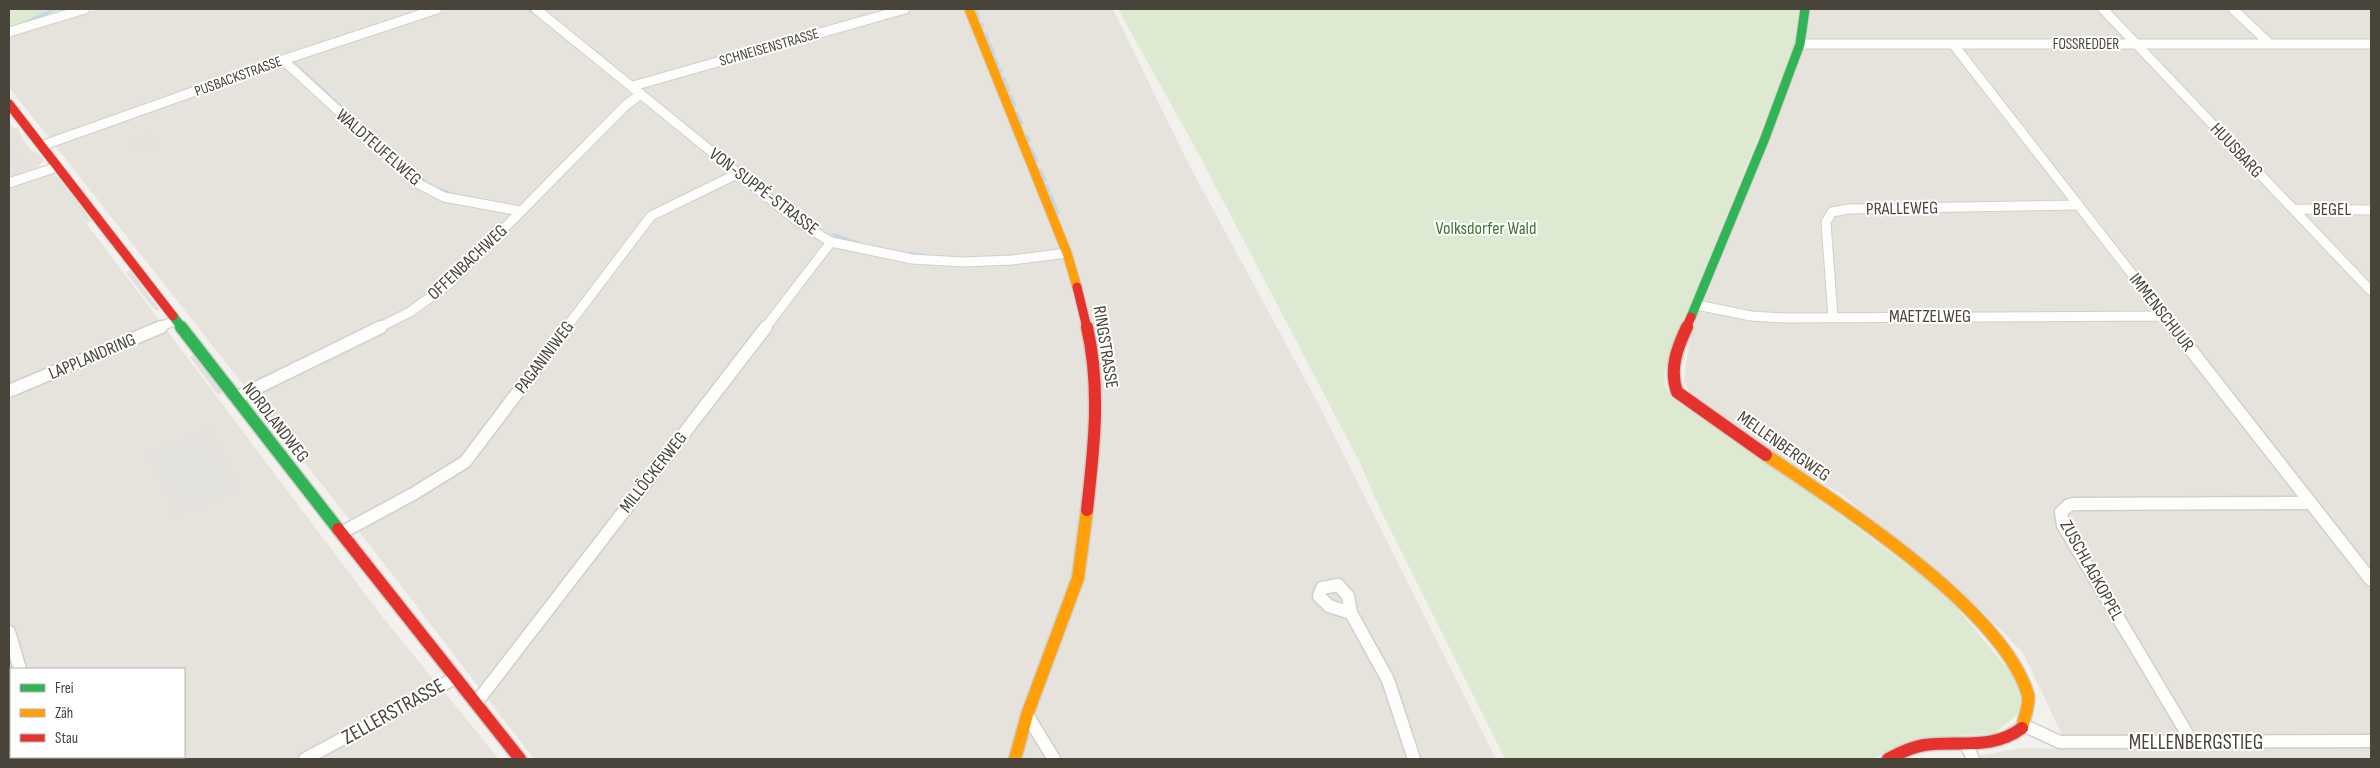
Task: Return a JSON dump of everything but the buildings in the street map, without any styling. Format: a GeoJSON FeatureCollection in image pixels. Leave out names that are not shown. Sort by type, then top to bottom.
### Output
{"type":"FeatureCollection","features":[{"type":"Feature","properties":{"kind":"street"},"geometry":{"type":"LineString","coordinates":[[9,32],[85,9]]}},
{"type":"Feature","properties":{"kind":"street","name":"PUSBACKSTRASSE"},"geometry":{"type":"LineString","coordinates":[[41,146],[283,60],[437,9]]}},
{"type":"Feature","properties":{"kind":"street","name":"VON-SUPPÉ-STRASSE"},"geometry":{"type":"LineString","coordinates":[[536,9],[797,221],[831,242],[912,259],[963,262],[1012,260],[1067,253]]}},
{"type":"Feature","properties":{"kind":"street","name":"SCHNEISENSTRASSE"},"geometry":{"type":"LineString","coordinates":[[637,90],[905,9]]}},
{"type":"Feature","properties":{"kind":"street","name":"RINGSTRASSE"},"geometry":{"type":"LineString","coordinates":[[970,9],[1067,253],[1086,320],[1096,383],[1094,453],[1078,578],[1027,715],[1015,759]]}},
{"type":"Feature","properties":{"kind":"street","name":"MELLENBERGWEG"},"geometry":{"type":"LineString","coordinates":[[1805,9],[1800,44],[1697,305],[1676,352],[1672,376],[1673,385],[1677,392],[1894,545],[1946,588],[1994,638],[2024,676],[2029,690],[2028,718],[2025,726]]}},
{"type":"Feature","properties":{"kind":"street","name":"HUUSBARG"},"geometry":{"type":"LineString","coordinates":[[2103,9],[2371,291]]}},
{"type":"Feature","properties":{"kind":"street"},"geometry":{"type":"LineString","coordinates":[[2232,9],[2270,44]]}},
{"type":"Feature","properties":{"kind":"street","name":"FOSSREDDER"},"geometry":{"type":"LineString","coordinates":[[1800,44],[2371,44]]}},
{"type":"Feature","properties":{"kind":"street","name":"IMMENSCHUUR"},"geometry":{"type":"LineString","coordinates":[[1953,44],[2371,580]]}},
{"type":"Feature","properties":{"kind":"street","name":"WALDTEUFELWEG"},"geometry":{"type":"LineString","coordinates":[[283,60],[417,183],[444,197],[520,211]]}},
{"type":"Feature","properties":{"kind":"street","name":"OFFENBACHWEG"},"geometry":{"type":"LineString","coordinates":[[236,398],[410,312],[450,283],[626,106],[637,90]]}},
{"type":"Feature","properties":{"kind":"street","name":"NORDLANDWEG"},"geometry":{"type":"LineString","coordinates":[[9,104],[341,534],[520,759]]}},
{"type":"Feature","properties":{"kind":"street"},"geometry":{"type":"LineString","coordinates":[[9,183],[57,167]]}},
{"type":"Feature","properties":{"kind":"street","name":"PAGANINIWEG"},"geometry":{"type":"LineString","coordinates":[[341,534],[413,494],[465,462],[652,216],[739,173]]}},
{"type":"Feature","properties":{"kind":"street","name":"PRALLEWEG"},"geometry":{"type":"LineString","coordinates":[[1833,317],[1826,222],[1832,212],[1848,209],[2078,205]]}},
{"type":"Feature","properties":{"kind":"street","name":"BEGEL"},"geometry":{"type":"LineString","coordinates":[[2294,210],[2371,210]]}},
{"type":"Feature","properties":{"kind":"street","name":"MILLÖCKERWEG"},"geometry":{"type":"LineString","coordinates":[[476,703],[831,242]]}},
{"type":"Feature","properties":{"kind":"street","name":"MAETZELWEG"},"geometry":{"type":"LineString","coordinates":[[1697,305],[1751,316],[1785,318],[2164,316]]}},
{"type":"Feature","properties":{"kind":"street","name":"LAPPLANDRING"},"geometry":{"type":"LineString","coordinates":[[9,391],[176,320]]}},
{"type":"Feature","properties":{"kind":"street","name":"ZUSCHLAGKOPPEL"},"geometry":{"type":"LineString","coordinates":[[2192,742],[2063,524],[2061,512],[2068,505],[2075,504],[2311,503]]}},
{"type":"Feature","properties":{"kind":"street"},"geometry":{"type":"LineString","coordinates":[[1351,613],[1388,680],[1414,759]]}},
{"type":"Feature","properties":{"kind":"street"},"geometry":{"type":"LineString","coordinates":[[9,632],[12,653],[20,668]]}},
{"type":"Feature","properties":{"kind":"street","name":"ZELLERSTRASSE"},"geometry":{"type":"LineString","coordinates":[[305,759],[455,678]]}},
{"type":"Feature","properties":{"kind":"street"},"geometry":{"type":"LineString","coordinates":[[1027,715],[1054,759]]}},
{"type":"Feature","properties":{"kind":"street"},"geometry":{"type":"LineString","coordinates":[[1888,759],[1906,750],[1925,745],[1996,742],[2008,739],[2025,726]]}},
{"type":"Feature","properties":{"kind":"street","name":"MELLENBERGSTIEG"},"geometry":{"type":"LineString","coordinates":[[2025,726],[2060,742],[2371,741]]}},
{"type":"Feature","properties":{"kind":"street"},"geometry":{"type":"LineString","coordinates":[[1966,744],[1974,759]]}},
{"type":"Feature","properties":{"kind":"shaded area"},"geometry":{"type":"Polygon","coordinates":[[[100,9],[1113,9],[1187,161],[1320,407],[1496,759],[534,759],[379,557],[9,87],[9,34],[100,9]]]}},
{"type":"Feature","properties":{"kind":"shaded area"},"geometry":{"type":"Polygon","coordinates":[[[1800,9],[2371,9],[2371,759],[1960,759],[2022,748],[2069,749],[2023,653],[1980,609],[1845,497],[1746,435],[1692,396],[1684,382],[1695,298],[1796,45],[1800,9]]]}},
{"type":"Feature","properties":{"kind":"shaded area"},"geometry":{"type":"Polygon","coordinates":[[[9,122],[14,129],[18,127],[22,138],[31,151],[38,153],[43,158],[43,161],[37,168],[41,174],[55,174],[60,180],[56,183],[384,619],[499,759],[9,759],[9,122]]]}},
{"type":"Feature","properties":{"kind":"shaded area"},"geometry":{"type":"Polygon","coordinates":[[[150,134],[158,143],[137,150],[130,141],[150,134]]]}},
{"type":"Feature","properties":{"kind":"shaded area"},"geometry":{"type":"Polygon","coordinates":[[[9,145],[11,145],[27,170],[9,176],[9,145]]]}},
{"type":"Feature","properties":{"kind":"shaded area"},"geometry":{"type":"Polygon","coordinates":[[[60,180],[92,221],[86,222],[56,183],[60,180]]]}},
{"type":"Feature","properties":{"kind":"shaded area"},"geometry":{"type":"Polygon","coordinates":[[[130,270],[160,310],[155,310],[126,273],[130,270]]]}},
{"type":"Feature","properties":{"kind":"shaded area"},"geometry":{"type":"Polygon","coordinates":[[[194,355],[223,392],[218,395],[190,357],[194,355]]]}},
{"type":"Feature","properties":{"kind":"shaded area"},"geometry":{"type":"Polygon","coordinates":[[[208,429],[237,487],[177,515],[149,455],[208,429]]]}},
{"type":"Feature","properties":{"kind":"green space"},"geometry":{"type":"Polygon","coordinates":[[[9,9],[79,9],[9,29],[9,9]]]}},
{"type":"Feature","properties":{"kind":"green space","name":"Volksdorfer Wald"},"geometry":{"type":"Polygon","coordinates":[[[1118,9],[1800,9],[1796,45],[1671,352],[1664,381],[1672,398],[1807,491],[1919,574],[1952,602],[2016,679],[2021,697],[2018,714],[1995,733],[1925,738],[1875,758],[1867,759],[1505,759],[1379,507],[1361,465],[1196,149],[1118,9]]]}},
{"type":"Feature","properties":{"kind":"waterway"},"geometry":{"type":"LineString","coordinates":[[25,23],[55,9]]}},
{"type":"Feature","properties":{"kind":"waterway"},"geometry":{"type":"LineString","coordinates":[[529,9],[532,12]]}},
{"type":"Feature","properties":{"kind":"waterway"},"geometry":{"type":"LineString","coordinates":[[976,9],[979,17]]}},
{"type":"Feature","properties":{"kind":"waterway"},"geometry":{"type":"LineString","coordinates":[[986,34],[988,40]]}},
{"type":"Feature","properties":{"kind":"waterway"},"geometry":{"type":"LineString","coordinates":[[990,44],[994,54]]}},
{"type":"Feature","properties":{"kind":"waterway"},"geometry":{"type":"LineString","coordinates":[[995,58],[998,65]]}},
{"type":"Feature","properties":{"kind":"waterway"},"geometry":{"type":"LineString","coordinates":[[292,62],[308,76]]}},
{"type":"Feature","properties":{"kind":"waterway"},"geometry":{"type":"LineString","coordinates":[[311,79],[330,96]]}},
{"type":"Feature","properties":{"kind":"waterway"},"geometry":{"type":"LineString","coordinates":[[1007,85],[1009,90]]}},
{"type":"Feature","properties":{"kind":"waterway"},"geometry":{"type":"LineString","coordinates":[[1011,96],[1015,106]]}},
{"type":"Feature","properties":{"kind":"waterway"},"geometry":{"type":"LineString","coordinates":[[333,99],[336,102]]}},
{"type":"Feature","properties":{"kind":"waterway"},"geometry":{"type":"LineString","coordinates":[[338,104],[343,108]]}},
{"type":"Feature","properties":{"kind":"waterway"},"geometry":{"type":"LineString","coordinates":[[1017,113],[1022,123]]}},
{"type":"Feature","properties":{"kind":"waterway"},"geometry":{"type":"LineString","coordinates":[[352,116],[357,120]]}},
{"type":"Feature","properties":{"kind":"waterway"},"geometry":{"type":"LineString","coordinates":[[365,128],[373,134]]}},
{"type":"Feature","properties":{"kind":"waterway"},"geometry":{"type":"LineString","coordinates":[[1027,136],[1029,141]]}},
{"type":"Feature","properties":{"kind":"waterway"},"geometry":{"type":"LineString","coordinates":[[378,140],[385,147]]}},
{"type":"Feature","properties":{"kind":"waterway"},"geometry":{"type":"LineString","coordinates":[[1031,148],[1037,161]]}},
{"type":"Feature","properties":{"kind":"waterway"},"geometry":{"type":"LineString","coordinates":[[389,150],[393,153]]}},
{"type":"Feature","properties":{"kind":"waterway"},"geometry":{"type":"LineString","coordinates":[[397,157],[400,160]]}},
{"type":"Feature","properties":{"kind":"waterway"},"geometry":{"type":"LineString","coordinates":[[405,164],[413,171]]}},
{"type":"Feature","properties":{"kind":"waterway"},"geometry":{"type":"LineString","coordinates":[[1040,170],[1045,180]]}},
{"type":"Feature","properties":{"kind":"waterway"},"geometry":{"type":"LineString","coordinates":[[417,174],[429,185]]}},
{"type":"Feature","properties":{"kind":"waterway"},"geometry":{"type":"LineString","coordinates":[[744,184],[763,199]]}},
{"type":"Feature","properties":{"kind":"waterway"},"geometry":{"type":"LineString","coordinates":[[1047,186],[1049,191]]}},
{"type":"Feature","properties":{"kind":"waterway"},"geometry":{"type":"LineString","coordinates":[[438,189],[452,194]]}},
{"type":"Feature","properties":{"kind":"waterway"},"geometry":{"type":"LineString","coordinates":[[1051,195],[1058,213]]}},
{"type":"Feature","properties":{"kind":"waterway"},"geometry":{"type":"LineString","coordinates":[[834,235],[861,244]]}},
{"type":"Feature","properties":{"kind":"waterway"},"geometry":{"type":"LineString","coordinates":[[907,253],[924,255]]}},
{"type":"Feature","properties":{"kind":"traffic: fast"},"geometry":{"type":"LineString","coordinates":[[1691,317],[1765,138],[1800,44],[1805,9]]}},
{"type":"Feature","properties":{"kind":"traffic: fast"},"geometry":{"type":"LineString","coordinates":[[173,316],[338,529]]}},
{"type":"Feature","properties":{"kind":"traffic: slow"},"geometry":{"type":"LineString","coordinates":[[969,9],[1067,253],[1077,287]]}},
{"type":"Feature","properties":{"kind":"traffic: slow"},"geometry":{"type":"LineString","coordinates":[[1766,455],[1883,537],[1933,577],[1978,619],[2012,659],[2029,697],[2022,728]]}},
{"type":"Feature","properties":{"kind":"traffic: slow"},"geometry":{"type":"LineString","coordinates":[[1015,759],[1027,715],[1078,578],[1087,510]]}},
{"type":"Feature","properties":{"kind":"traffic: jam"},"geometry":{"type":"LineString","coordinates":[[9,104],[173,316]]}},
{"type":"Feature","properties":{"kind":"traffic: jam"},"geometry":{"type":"LineString","coordinates":[[1077,287],[1092,347],[1096,384],[1095,432],[1087,510]]}},
{"type":"Feature","properties":{"kind":"traffic: jam"},"geometry":{"type":"LineString","coordinates":[[1691,317],[1679,345],[1674,364],[1674,383],[1677,392],[1766,455]]}},
{"type":"Feature","properties":{"kind":"traffic: jam"},"geometry":{"type":"LineString","coordinates":[[338,529],[520,759]]}},
{"type":"Feature","properties":{"kind":"traffic: jam"},"geometry":{"type":"LineString","coordinates":[[1888,759],[1902,752],[1925,745],[1976,744],[2000,741],[2022,728]]}}]}
